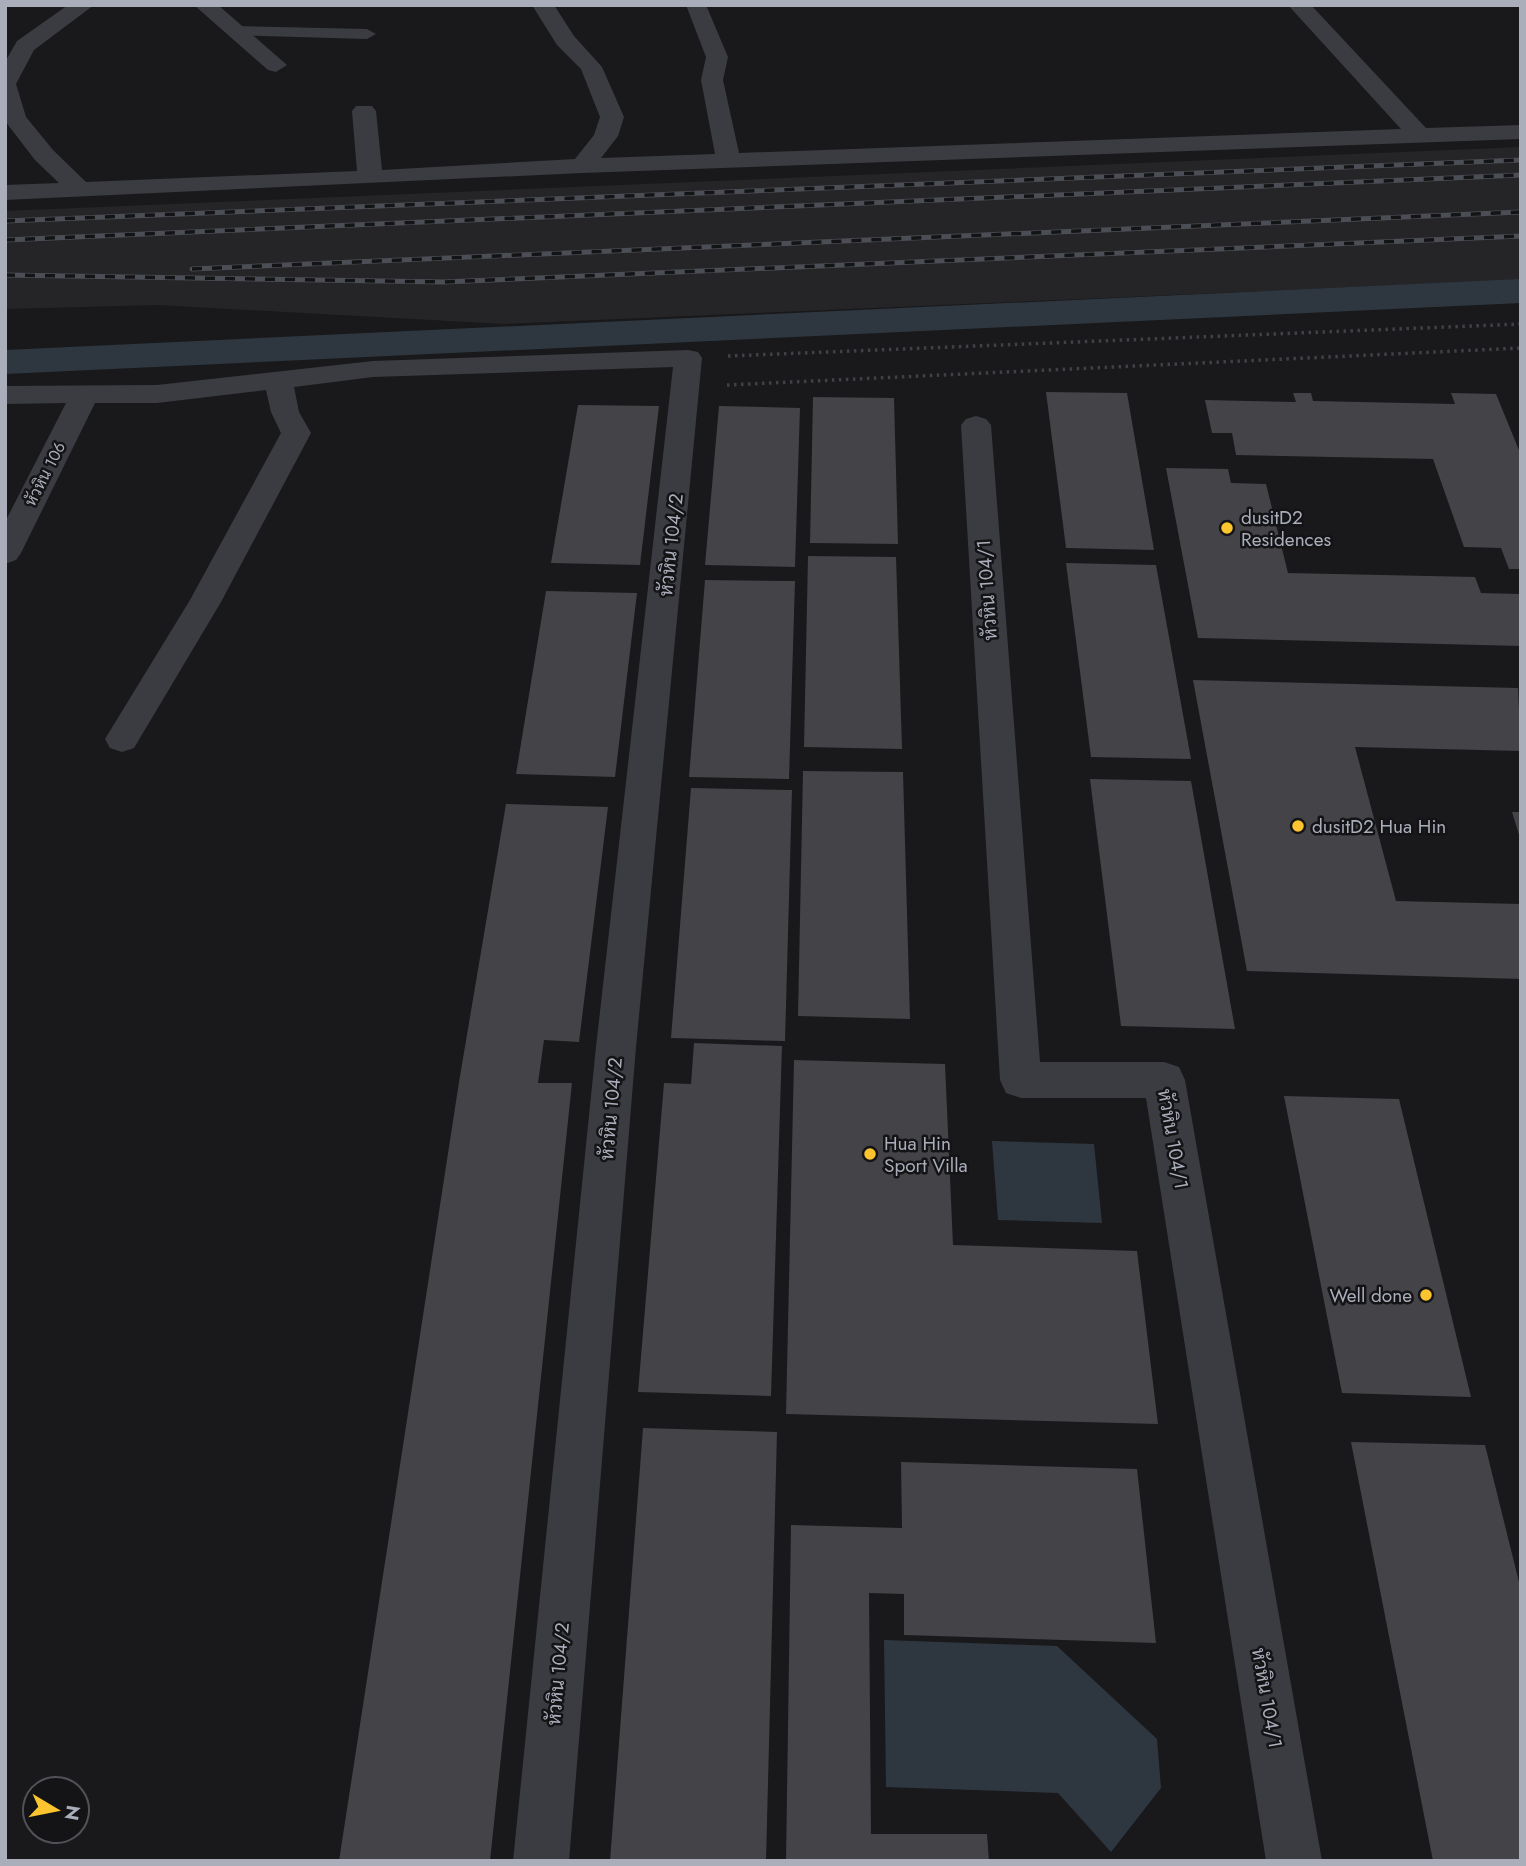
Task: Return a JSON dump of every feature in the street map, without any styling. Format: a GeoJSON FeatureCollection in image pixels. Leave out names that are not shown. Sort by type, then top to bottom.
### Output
{"type":"FeatureCollection","features":[{"type":"Feature","properties":{"kind":"street"},"geometry":{"type":"LineString","coordinates":[[79,189],[44,155],[15,118],[5,84],[15,45],[83,5]]}},
{"type":"Feature","properties":{"kind":"street"},"geometry":{"type":"LineString","coordinates":[[205,5],[276,65]]}},
{"type":"Feature","properties":{"kind":"street"},"geometry":{"type":"LineString","coordinates":[[542,5],[565,40],[591,67],[612,117],[606,136],[582,166]]}},
{"type":"Feature","properties":{"kind":"street"},"geometry":{"type":"LineString","coordinates":[[1299,5],[1420,136]]}},
{"type":"Feature","properties":{"kind":"street"},"geometry":{"type":"LineString","coordinates":[[696,7],[717,57],[712,80],[729,161]]}},
{"type":"Feature","properties":{"kind":"street"},"geometry":{"type":"LineString","coordinates":[[364,111],[370,178]]}},
{"type":"Feature","properties":{"kind":"street"},"geometry":{"type":"LineString","coordinates":[[5,193],[582,166],[1521,132]]}},
{"type":"Feature","properties":{"kind":"street"},"geometry":{"type":"LineString","coordinates":[[5,395],[158,394],[278,378],[387,368],[688,372]]}},
{"type":"Feature","properties":{"kind":"street","name":"หัวหิน 104/2"},"geometry":{"type":"LineString","coordinates":[[541,1861],[616,1047],[688,372]]}},
{"type":"Feature","properties":{"kind":"street"},"geometry":{"type":"LineString","coordinates":[[122,739],[212,590],[296,433],[285,412],[278,378]]}},
{"type":"Feature","properties":{"kind":"street","name":"หัวหิน 106"},"geometry":{"type":"LineString","coordinates":[[5,553],[85,395]]}},
{"type":"Feature","properties":{"kind":"street","name":"หัวหิน 104/1"},"geometry":{"type":"LineString","coordinates":[[976,425],[1021,1080],[1164,1080],[1294,1861]]}},
{"type":"Feature","properties":{"kind":"lane"},"geometry":{"type":"LineString","coordinates":[[236,31],[367,34]]}},
{"type":"Feature","properties":{"kind":"path"},"geometry":{"type":"LineString","coordinates":[[688,372],[1521,324]]}},
{"type":"Feature","properties":{"kind":"path"},"geometry":{"type":"LineString","coordinates":[[688,372],[1521,348]]}},
{"type":"Feature","properties":{"kind":"shaded area"},"geometry":{"type":"Polygon","coordinates":[[[1521,147],[1521,280],[504,324],[158,305],[5,309],[5,211],[1521,147]]]}},
{"type":"Feature","properties":{"kind":"shaded area"},"geometry":{"type":"Polygon","coordinates":[[[992,1141],[1094,1144],[1102,1223],[998,1220],[992,1141]]]}},
{"type":"Feature","properties":{"kind":"shaded area"},"geometry":{"type":"Polygon","coordinates":[[[884,1640],[1057,1646],[1157,1739],[1161,1788],[1111,1852],[1058,1793],[886,1787],[884,1640]]]}},
{"type":"Feature","properties":{"kind":"building"},"geometry":{"type":"Polygon","coordinates":[[[1046,392],[1127,393],[1154,550],[1066,548],[1046,392]]]}},
{"type":"Feature","properties":{"kind":"building","name":"dusitD2 Residences"},"geometry":{"type":"Polygon","coordinates":[[[1293,393],[1311,393],[1313,401],[1455,404],[1451,393],[1496,394],[1521,455],[1521,569],[1509,569],[1501,548],[1464,547],[1433,459],[1236,455],[1232,433],[1212,433],[1205,400],[1296,402],[1293,393]]]}},
{"type":"Feature","properties":{"kind":"building"},"geometry":{"type":"Polygon","coordinates":[[[813,397],[894,398],[898,544],[810,543],[813,397]]]}},
{"type":"Feature","properties":{"kind":"building"},"geometry":{"type":"Polygon","coordinates":[[[578,405],[659,406],[640,565],[551,563],[578,405]]]}},
{"type":"Feature","properties":{"kind":"building"},"geometry":{"type":"Polygon","coordinates":[[[719,406],[800,408],[795,567],[705,565],[719,406]]]}},
{"type":"Feature","properties":{"kind":"building","name":"dusitD2 Residences"},"geometry":{"type":"Polygon","coordinates":[[[1166,468],[1228,469],[1231,483],[1266,484],[1288,573],[1475,577],[1481,593],[1519,594],[1521,646],[1198,638],[1166,468]]]}},
{"type":"Feature","properties":{"kind":"building"},"geometry":{"type":"Polygon","coordinates":[[[808,556],[896,557],[902,749],[804,747],[808,556]]]}},
{"type":"Feature","properties":{"kind":"building"},"geometry":{"type":"Polygon","coordinates":[[[1066,563],[1156,565],[1191,759],[1091,757],[1066,563]]]}},
{"type":"Feature","properties":{"kind":"building"},"geometry":{"type":"Polygon","coordinates":[[[705,580],[795,581],[789,779],[689,777],[705,580]]]}},
{"type":"Feature","properties":{"kind":"building"},"geometry":{"type":"Polygon","coordinates":[[[546,591],[637,593],[615,777],[516,774],[546,591]]]}},
{"type":"Feature","properties":{"kind":"building","name":"dusitD2 Hua Hin"},"geometry":{"type":"Polygon","coordinates":[[[1193,680],[1518,688],[1521,751],[1355,747],[1396,901],[1521,904],[1521,979],[1247,971],[1193,680]]]}},
{"type":"Feature","properties":{"kind":"building"},"geometry":{"type":"Polygon","coordinates":[[[803,771],[903,772],[910,1019],[798,1016],[803,771]]]}},
{"type":"Feature","properties":{"kind":"building"},"geometry":{"type":"Polygon","coordinates":[[[1090,779],[1191,781],[1235,1029],[1121,1026],[1090,779]]]}},
{"type":"Feature","properties":{"kind":"building"},"geometry":{"type":"Polygon","coordinates":[[[691,788],[792,790],[785,1041],[671,1038],[691,788]]]}},
{"type":"Feature","properties":{"kind":"building"},"geometry":{"type":"Polygon","coordinates":[[[506,804],[608,807],[579,1042],[544,1040],[538,1083],[572,1083],[490,1861],[339,1861],[459,1082],[506,804]]]}},
{"type":"Feature","properties":{"kind":"building"},"geometry":{"type":"Polygon","coordinates":[[[1512,812],[1521,812],[1521,838],[1520,838],[1512,812]]]}},
{"type":"Feature","properties":{"kind":"building"},"geometry":{"type":"Polygon","coordinates":[[[694,1043],[782,1046],[771,1396],[638,1392],[664,1083],[691,1084],[694,1043]]]}},
{"type":"Feature","properties":{"kind":"building","name":"Hua Hin Sport Villa"},"geometry":{"type":"Polygon","coordinates":[[[794,1060],[945,1064],[953,1245],[1137,1251],[1158,1424],[786,1414],[794,1060]]]}},
{"type":"Feature","properties":{"kind":"building"},"geometry":{"type":"Polygon","coordinates":[[[1284,1096],[1399,1099],[1471,1397],[1342,1393],[1284,1096]]]}},
{"type":"Feature","properties":{"kind":"building"},"geometry":{"type":"Polygon","coordinates":[[[643,1428],[777,1432],[766,1861],[610,1861],[643,1428]]]}},
{"type":"Feature","properties":{"kind":"building"},"geometry":{"type":"Polygon","coordinates":[[[1351,1442],[1485,1445],[1521,1590],[1521,1861],[1433,1861],[1351,1442]]]}},
{"type":"Feature","properties":{"kind":"building"},"geometry":{"type":"Polygon","coordinates":[[[901,1462],[1137,1469],[1156,1643],[904,1635],[904,1594],[869,1593],[871,1834],[987,1834],[989,1861],[786,1861],[791,1525],[902,1528],[901,1462]]]}},
{"type":"Feature","properties":{"kind":"waterway"},"geometry":{"type":"LineString","coordinates":[[5,362],[1521,291]]}},
{"type":"Feature","properties":{"kind":"railway"},"geometry":{"type":"LineString","coordinates":[[5,221],[1521,160]]}},
{"type":"Feature","properties":{"kind":"railway"},"geometry":{"type":"LineString","coordinates":[[5,240],[1521,175]]}},
{"type":"Feature","properties":{"kind":"railway"},"geometry":{"type":"LineString","coordinates":[[192,269],[1521,212]]}},
{"type":"Feature","properties":{"kind":"railway"},"geometry":{"type":"LineString","coordinates":[[5,275],[444,282],[1521,236]]}},
{"type":"Feature","properties":{"kind":"place","name":"dusitD2 Residences"},"geometry":{"type":"Point","coordinates":[1227,528]}},
{"type":"Feature","properties":{"kind":"place","name":"dusitD2 Hua Hin"},"geometry":{"type":"Point","coordinates":[1298,826]}},
{"type":"Feature","properties":{"kind":"place","name":"Hua Hin Sport Villa"},"geometry":{"type":"Point","coordinates":[870,1154]}},
{"type":"Feature","properties":{"kind":"place","name":"Well done"},"geometry":{"type":"Point","coordinates":[1426,1295]}}]}
